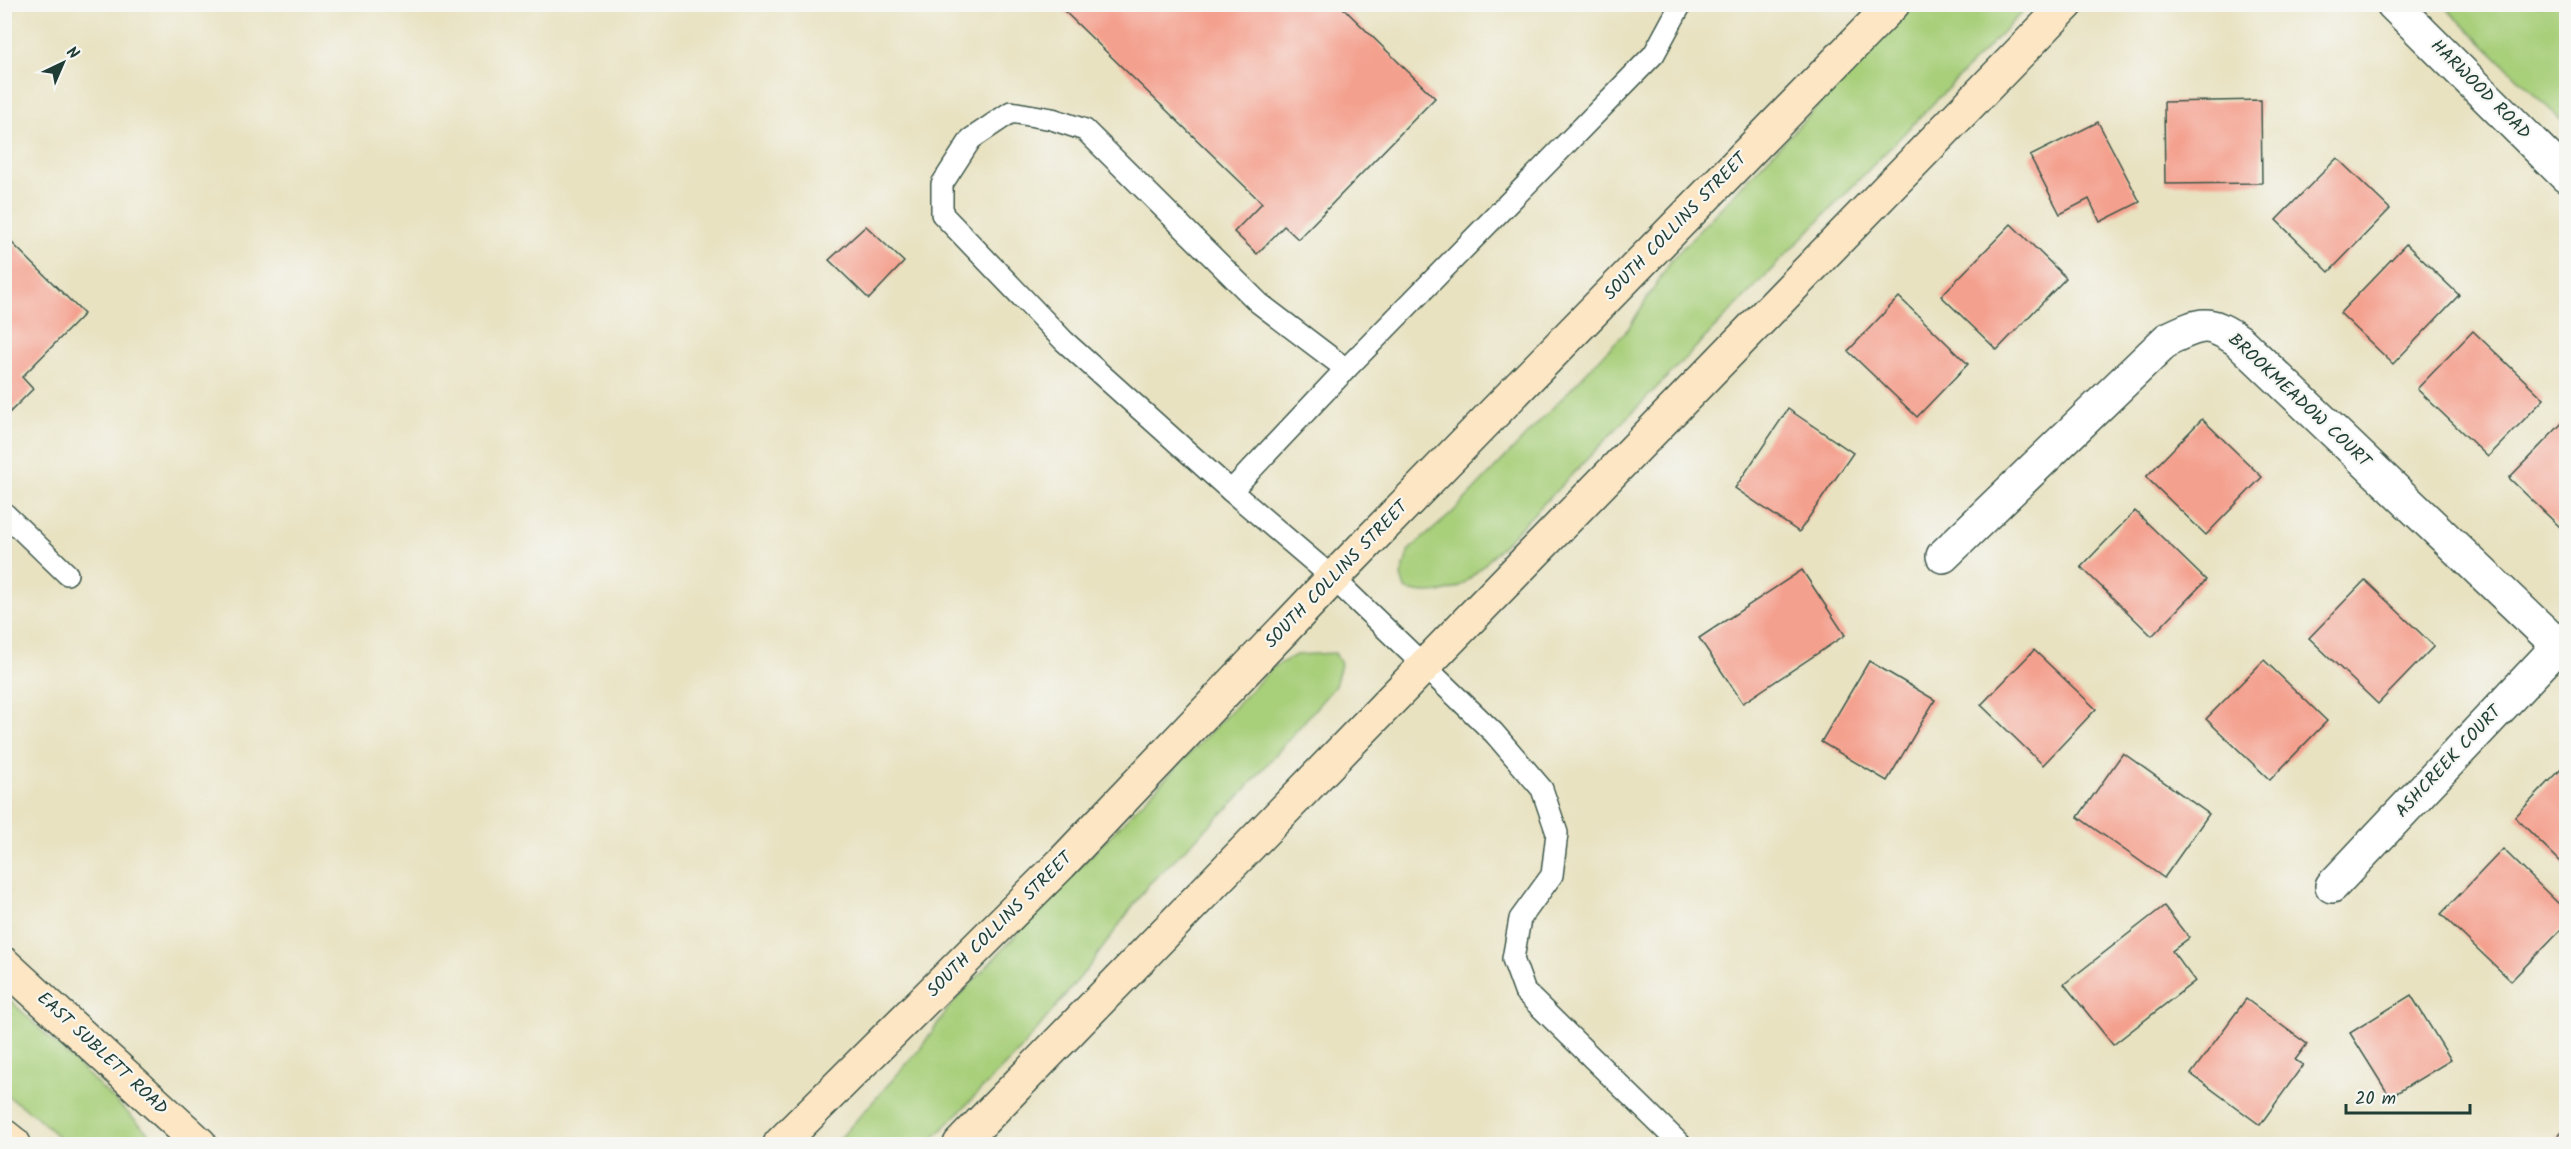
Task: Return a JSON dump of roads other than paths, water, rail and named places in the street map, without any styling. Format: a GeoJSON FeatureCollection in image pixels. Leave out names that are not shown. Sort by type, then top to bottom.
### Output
{"type":"FeatureCollection","features":[{"type":"Feature","properties":{"kind":"main road","name":"SOUTH COLLINS STREET"},"geometry":{"type":"LineString","coordinates":[[780,1144],[1061,864],[1333,578],[1893,4]]}},
{"type":"Feature","properties":{"kind":"main road"},"geometry":{"type":"LineString","coordinates":[[960,1144],[2067,4]]}},
{"type":"Feature","properties":{"kind":"main road","name":"EAST SUBLETT ROAD"},"geometry":{"type":"LineString","coordinates":[[4,964],[200,1144]]}},
{"type":"Feature","properties":{"kind":"main road"},"geometry":{"type":"LineString","coordinates":[[4,1136],[14,1144]]}},
{"type":"Feature","properties":{"kind":"street","name":"HARWOOD ROAD"},"geometry":{"type":"LineString","coordinates":[[2393,4],[2566,176]]}},
{"type":"Feature","properties":{"kind":"street","name":"BROOKMEADOW COURT"},"geometry":{"type":"LineString","coordinates":[[1943,556],[2169,339],[2196,326],[2218,327],[2240,341],[2564,646]]}},
{"type":"Feature","properties":{"kind":"street","name":"ASHCREEK COURT"},"geometry":{"type":"LineString","coordinates":[[2332,886],[2564,646]]}},
{"type":"Feature","properties":{"kind":"lane"},"geometry":{"type":"LineString","coordinates":[[1231,491],[1346,369],[1654,54],[1681,4]]}},
{"type":"Feature","properties":{"kind":"lane"},"geometry":{"type":"LineString","coordinates":[[1346,369],[1259,303],[1086,130],[1052,118],[1011,112],[971,139],[942,184],[942,213],[1064,341],[1231,491],[1333,578],[1494,734],[1542,789],[1557,833],[1552,875],[1520,919],[1513,959],[1525,992],[1680,1144]]}},
{"type":"Feature","properties":{"kind":"lane"},"geometry":{"type":"LineString","coordinates":[[4,513],[67,574]]}}]}
